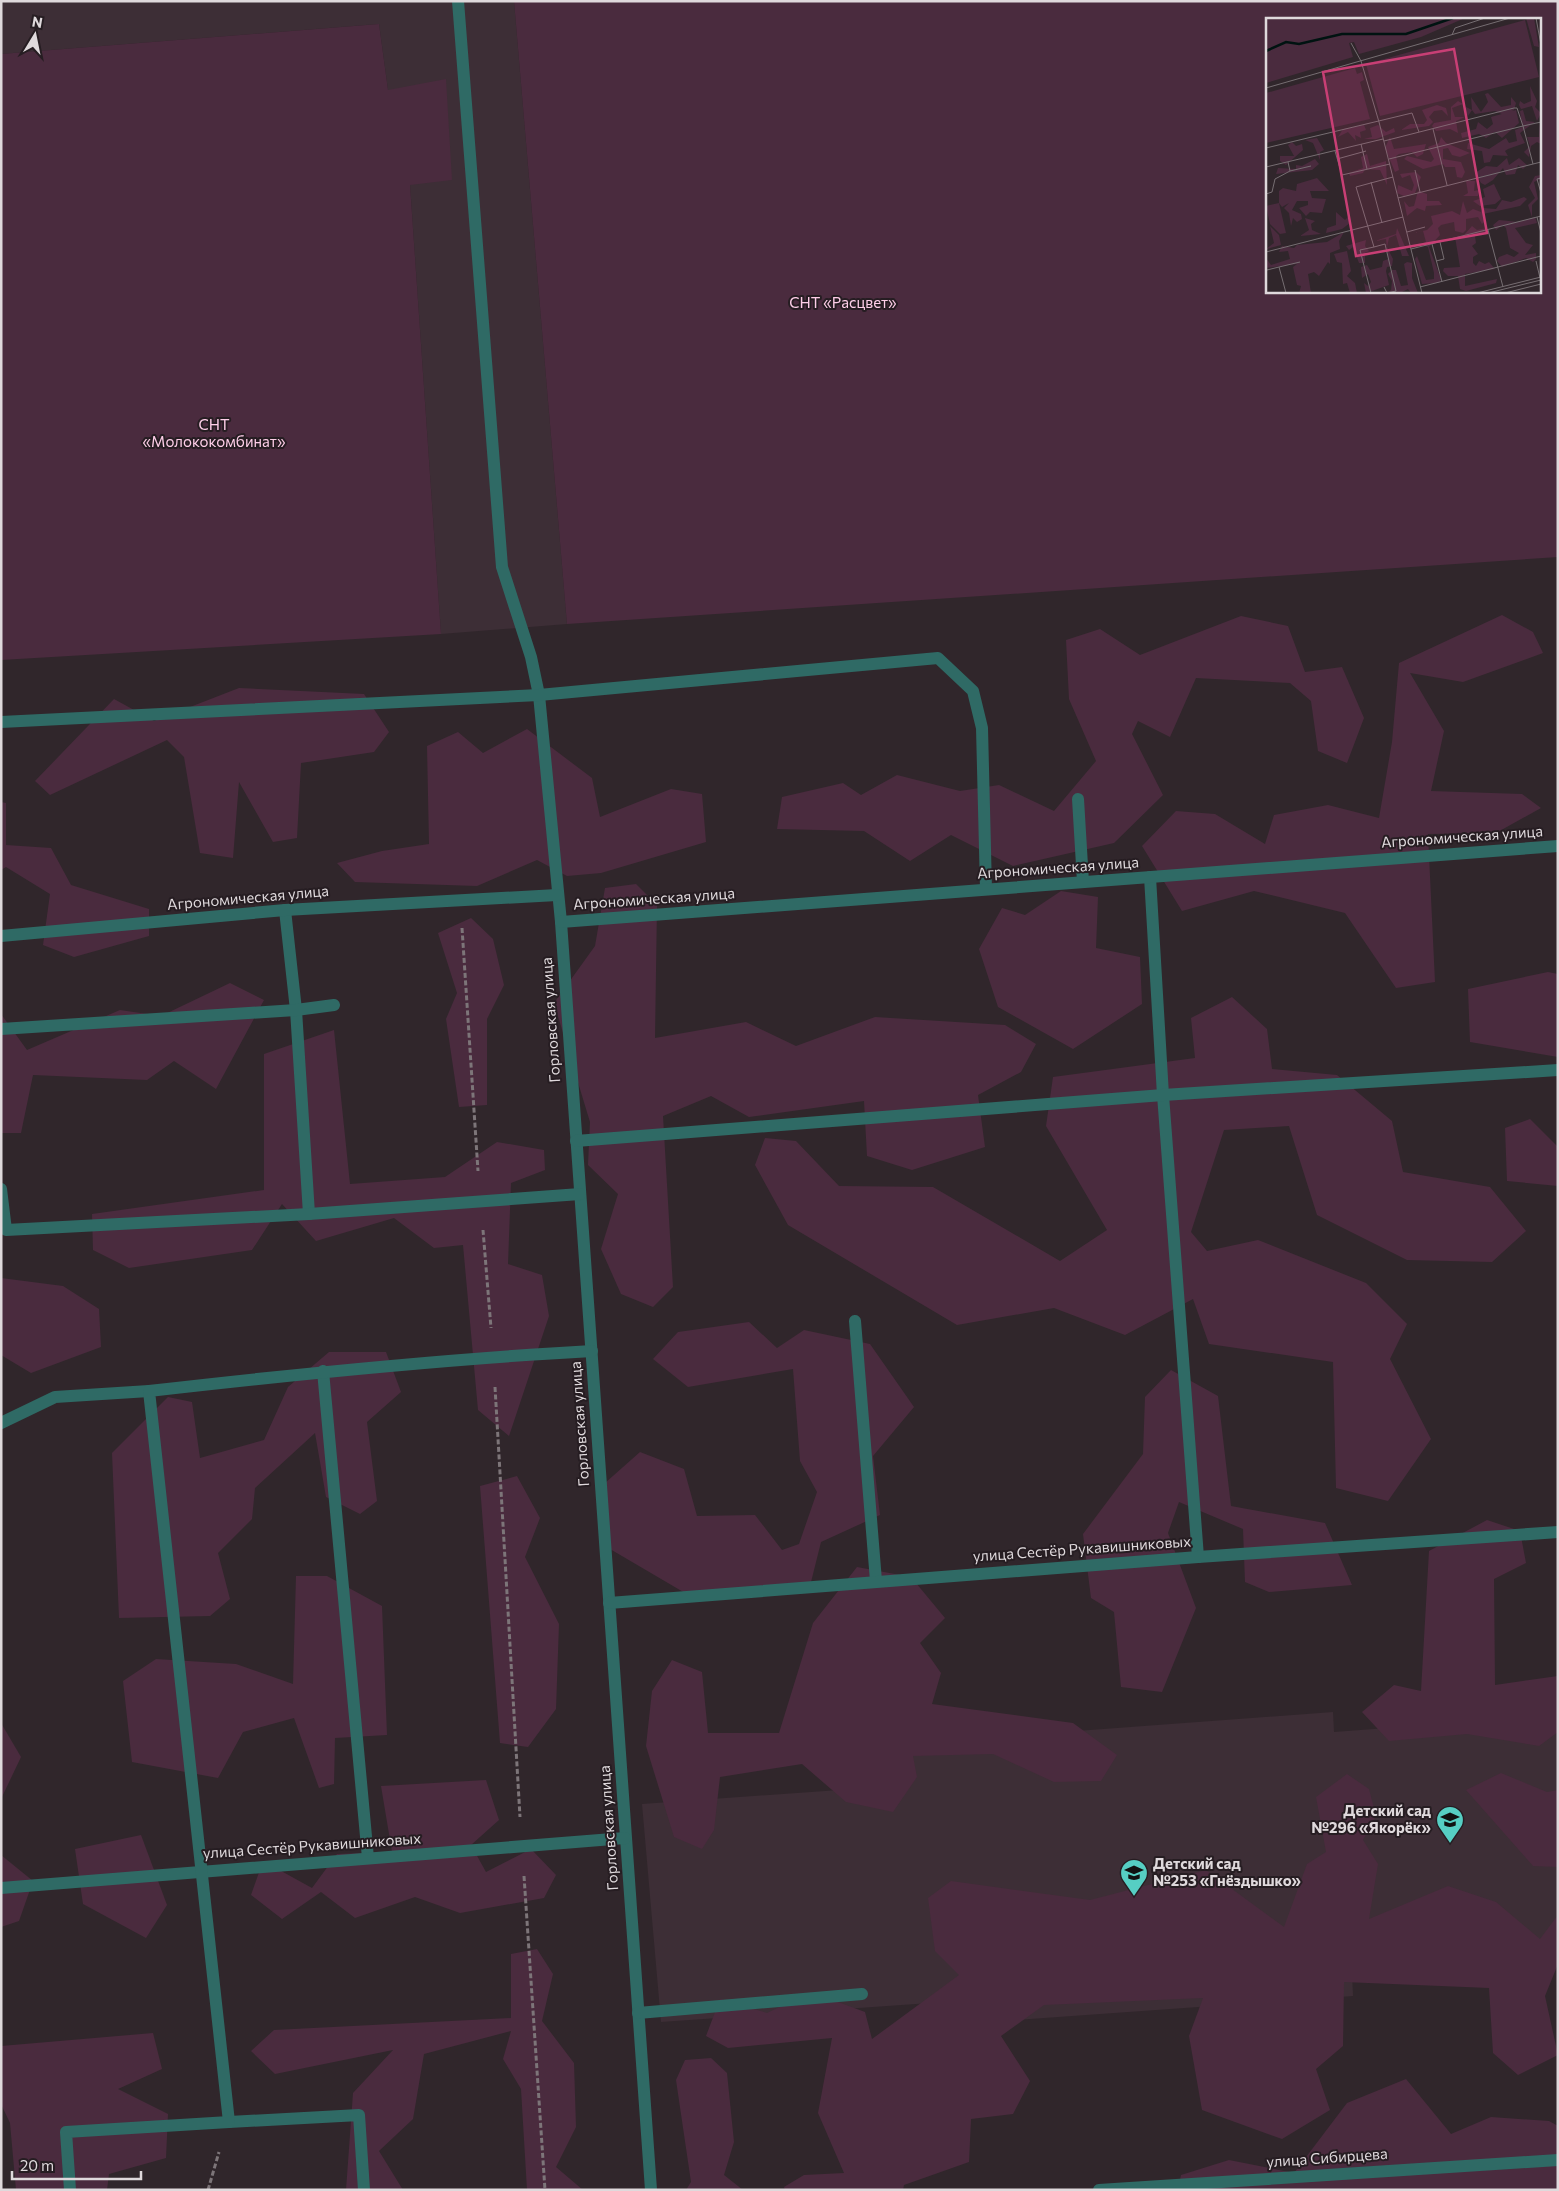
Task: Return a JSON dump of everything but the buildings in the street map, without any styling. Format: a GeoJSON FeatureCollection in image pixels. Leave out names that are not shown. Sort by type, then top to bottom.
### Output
{"type":"FeatureCollection","features":[{"type":"Feature","properties":{"kind":"street","name":"Горловская улица"},"geometry":{"type":"LineString","coordinates":[[458,1],[502,567],[531,657],[539,695],[561,922],[651,2190]]}},
{"type":"Feature","properties":{"kind":"street"},"geometry":{"type":"LineString","coordinates":[[1,722],[539,695],[938,658],[973,691],[982,728],[986,889]]}},
{"type":"Feature","properties":{"kind":"street"},"geometry":{"type":"LineString","coordinates":[[1078,799],[1083,882]]}},
{"type":"Feature","properties":{"kind":"street","name":"Агрономическая улица"},"geometry":{"type":"LineString","coordinates":[[561,922],[1558,846]]}},
{"type":"Feature","properties":{"kind":"street"},"geometry":{"type":"LineString","coordinates":[[1150,877],[1163,1095],[1198,1556]]}},
{"type":"Feature","properties":{"kind":"street","name":"Агрономическая улица"},"geometry":{"type":"LineString","coordinates":[[1,936],[285,910],[557,895]]}},
{"type":"Feature","properties":{"kind":"street"},"geometry":{"type":"LineString","coordinates":[[285,910],[296,1010],[309,1214]]}},
{"type":"Feature","properties":{"kind":"street"},"geometry":{"type":"LineString","coordinates":[[1,1029],[296,1010],[334,1005]]}},
{"type":"Feature","properties":{"kind":"street"},"geometry":{"type":"LineString","coordinates":[[576,1141],[1163,1095],[1558,1070]]}},
{"type":"Feature","properties":{"kind":"street"},"geometry":{"type":"LineString","coordinates":[[1,1189],[6,1230],[309,1214],[580,1194]]}},
{"type":"Feature","properties":{"kind":"street"},"geometry":{"type":"LineString","coordinates":[[855,1321],[876,1581]]}},
{"type":"Feature","properties":{"kind":"street"},"geometry":{"type":"LineString","coordinates":[[1,1423],[55,1397],[149,1390],[323,1371],[494,1356],[592,1351]]}},
{"type":"Feature","properties":{"kind":"street"},"geometry":{"type":"LineString","coordinates":[[323,1371],[368,1858]]}},
{"type":"Feature","properties":{"kind":"street"},"geometry":{"type":"LineString","coordinates":[[149,1390],[229,2122]]}},
{"type":"Feature","properties":{"kind":"street","name":"улица Сестёр Рукавишниковых"},"geometry":{"type":"LineString","coordinates":[[609,1603],[1198,1556],[1558,1532]]}},
{"type":"Feature","properties":{"kind":"street","name":"улица Сестёр Рукавишниковых"},"geometry":{"type":"LineString","coordinates":[[1,1888],[625,1838]]}},
{"type":"Feature","properties":{"kind":"street"},"geometry":{"type":"LineString","coordinates":[[638,2013],[862,1994]]}},
{"type":"Feature","properties":{"kind":"street"},"geometry":{"type":"LineString","coordinates":[[70,2190],[66,2132],[359,2115],[364,2190]]}},
{"type":"Feature","properties":{"kind":"street","name":"улица Сибирцева"},"geometry":{"type":"LineString","coordinates":[[1098,2190],[1558,2160]]}},
{"type":"Feature","properties":{"kind":"path"},"geometry":{"type":"LineString","coordinates":[[460,899],[480,1202],[494,1356],[522,1846],[545,2190]]}},
{"type":"Feature","properties":{"kind":"path"},"geometry":{"type":"LineString","coordinates":[[208,2190],[229,2122]]}},
{"type":"Feature","properties":{"kind":"shaded area"},"geometry":{"type":"Polygon","coordinates":[[[1,1],[514,1],[567,624],[441,634],[410,185],[388,90],[379,24],[1,54],[1,1]]]}},
{"type":"Feature","properties":{"kind":"shaded area"},"geometry":{"type":"Polygon","coordinates":[[[1558,1685],[1558,1957],[1352,1973],[1353,1996],[932,2026],[930,2003],[661,2022],[642,1804],[867,1788],[915,1743],[1333,1712],[1334,1732],[1546,1716],[1558,1685]]]}},
{"type":"Feature","properties":{"kind":"green space","name":"СНТ «Расцвет»"},"geometry":{"type":"Polygon","coordinates":[[[514,1],[1558,1],[1558,557],[567,624],[514,1]]]}},
{"type":"Feature","properties":{"kind":"green space","name":"СНТ «Молококомбинат»"},"geometry":{"type":"Polygon","coordinates":[[[379,24],[388,90],[446,79],[452,180],[410,185],[441,634],[1,660],[1,54],[379,24]]]}},
{"type":"Feature","properties":{"kind":"green space"},"geometry":{"type":"Polygon","coordinates":[[[1502,615],[1533,632],[1543,653],[1463,682],[1410,673],[1444,731],[1431,791],[1522,794],[1541,808],[1496,833],[1428,834],[1435,982],[1396,988],[1345,913],[1254,891],[1182,911],[1142,846],[1176,811],[1215,814],[1265,844],[1274,815],[1328,805],[1379,818],[1392,742],[1399,663],[1502,615]]]}},
{"type":"Feature","properties":{"kind":"green space"},"geometry":{"type":"Polygon","coordinates":[[[1241,616],[1288,626],[1305,672],[1342,667],[1364,718],[1347,763],[1318,751],[1311,701],[1290,683],[1196,678],[1170,737],[1138,721],[1132,734],[1163,795],[1114,843],[1013,866],[951,835],[910,861],[864,831],[777,829],[782,797],[843,783],[861,795],[897,775],[960,791],[999,785],[1054,811],[1096,761],[1069,699],[1066,640],[1100,629],[1140,655],[1241,616]]]}},
{"type":"Feature","properties":{"kind":"green space"},"geometry":{"type":"Polygon","coordinates":[[[239,688],[364,694],[389,732],[374,752],[301,763],[297,838],[273,842],[239,782],[233,858],[200,853],[184,757],[167,740],[50,795],[35,781],[114,699],[154,721],[239,688]]]}},
{"type":"Feature","properties":{"kind":"green space"},"geometry":{"type":"Polygon","coordinates":[[[527,729],[592,778],[600,817],[671,789],[702,794],[706,842],[601,873],[567,876],[537,860],[477,886],[355,882],[337,863],[382,851],[429,844],[427,746],[458,732],[483,753],[527,729]]]}},
{"type":"Feature","properties":{"kind":"green space"},"geometry":{"type":"Polygon","coordinates":[[[1,802],[6,803],[6,845],[51,848],[71,885],[149,909],[149,936],[74,957],[43,945],[50,894],[6,867],[1,870],[1,802]]]}},
{"type":"Feature","properties":{"kind":"green space"},"geometry":{"type":"Polygon","coordinates":[[[636,884],[657,905],[655,1038],[746,1022],[796,1046],[875,1017],[1005,1025],[1036,1044],[1021,1072],[978,1095],[985,1147],[912,1170],[867,1156],[864,1101],[749,1117],[711,1096],[663,1116],[673,1287],[653,1307],[621,1294],[601,1249],[618,1194],[588,1165],[590,1122],[554,1003],[595,946],[605,888],[636,884]]]}},
{"type":"Feature","properties":{"kind":"green space"},"geometry":{"type":"Polygon","coordinates":[[[1061,891],[1098,897],[1096,948],[1140,957],[1142,1004],[1073,1049],[998,1007],[979,949],[1002,908],[1025,915],[1061,891]]]}},
{"type":"Feature","properties":{"kind":"green space"},"geometry":{"type":"Polygon","coordinates":[[[471,918],[493,939],[504,985],[487,1019],[487,1105],[459,1107],[446,1019],[457,993],[438,933],[471,918]]]}},
{"type":"Feature","properties":{"kind":"green space"},"geometry":{"type":"Polygon","coordinates":[[[1548,972],[1558,974],[1558,1057],[1470,1042],[1468,989],[1548,972]]]}},
{"type":"Feature","properties":{"kind":"green space"},"geometry":{"type":"Polygon","coordinates":[[[230,983],[264,1000],[216,1089],[174,1061],[147,1080],[33,1075],[21,1133],[1,1133],[1,1014],[27,1050],[120,1010],[161,1016],[230,983]]]}},
{"type":"Feature","properties":{"kind":"green space"},"geometry":{"type":"Polygon","coordinates":[[[1232,997],[1267,1029],[1272,1069],[1337,1075],[1392,1121],[1403,1172],[1490,1187],[1526,1231],[1492,1262],[1407,1260],[1317,1215],[1289,1126],[1224,1130],[1191,1232],[1207,1251],[1258,1240],[1366,1283],[1407,1324],[1390,1359],[1431,1439],[1388,1501],[1336,1488],[1333,1362],[1209,1344],[1193,1299],[1125,1335],[1054,1308],[957,1325],[788,1225],[755,1165],[765,1138],[796,1141],[839,1186],[933,1187],[1060,1261],[1107,1230],[1046,1126],[1053,1077],[1195,1058],[1191,1018],[1232,997]]]}},
{"type":"Feature","properties":{"kind":"green space"},"geometry":{"type":"Polygon","coordinates":[[[334,1030],[350,1184],[445,1177],[497,1142],[544,1150],[545,1170],[511,1183],[508,1264],[542,1275],[549,1316],[509,1436],[478,1410],[463,1245],[434,1248],[394,1218],[316,1241],[282,1204],[252,1250],[129,1268],[93,1250],[92,1214],[264,1190],[264,1054],[334,1030]]]}},
{"type":"Feature","properties":{"kind":"green space"},"geometry":{"type":"Polygon","coordinates":[[[1530,1119],[1558,1147],[1558,1186],[1507,1181],[1505,1128],[1530,1119]]]}},
{"type":"Feature","properties":{"kind":"green space"},"geometry":{"type":"Polygon","coordinates":[[[1,1278],[63,1286],[99,1309],[101,1347],[31,1373],[1,1355],[1,1278]]]}},
{"type":"Feature","properties":{"kind":"green space"},"geometry":{"type":"Polygon","coordinates":[[[749,1322],[777,1348],[804,1330],[870,1344],[914,1407],[873,1456],[880,1515],[821,1542],[811,1582],[685,1593],[610,1549],[605,1483],[640,1452],[684,1469],[697,1516],[755,1515],[782,1550],[799,1544],[817,1492],[800,1461],[793,1369],[688,1387],[653,1359],[678,1332],[749,1322]]]}},
{"type":"Feature","properties":{"kind":"green space"},"geometry":{"type":"Polygon","coordinates":[[[329,1352],[386,1352],[401,1392],[367,1422],[377,1501],[360,1514],[326,1497],[315,1433],[255,1488],[252,1519],[218,1553],[230,1599],[210,1616],[119,1618],[112,1453],[168,1397],[192,1402],[200,1458],[264,1440],[288,1387],[329,1352]]]}},
{"type":"Feature","properties":{"kind":"green space"},"geometry":{"type":"Polygon","coordinates":[[[1171,1370],[1218,1396],[1231,1506],[1325,1523],[1352,1585],[1269,1592],[1245,1582],[1243,1529],[1179,1502],[1168,1533],[1196,1608],[1162,1692],[1121,1687],[1114,1612],[1091,1598],[1083,1534],[1143,1454],[1145,1397],[1171,1370]]]}},
{"type":"Feature","properties":{"kind":"green space"},"geometry":{"type":"Polygon","coordinates":[[[517,1476],[540,1518],[525,1557],[559,1624],[556,1709],[528,1747],[500,1743],[480,1486],[517,1476]]]}},
{"type":"Feature","properties":{"kind":"green space"},"geometry":{"type":"Polygon","coordinates":[[[1487,1520],[1520,1531],[1526,1563],[1494,1579],[1495,1685],[1558,1676],[1558,1732],[1539,1746],[1467,1734],[1389,1741],[1362,1712],[1394,1685],[1421,1691],[1429,1551],[1487,1520]]]}},
{"type":"Feature","properties":{"kind":"green space"},"geometry":{"type":"Polygon","coordinates":[[[857,1567],[911,1577],[945,1618],[920,1643],[941,1673],[932,1704],[1073,1723],[1117,1755],[1101,1781],[1054,1782],[993,1754],[913,1756],[917,1777],[893,1812],[846,1802],[802,1764],[720,1777],[714,1830],[702,1849],[674,1837],[646,1746],[652,1691],[672,1660],[702,1672],[708,1733],[779,1733],[813,1623],[857,1567]]]}},
{"type":"Feature","properties":{"kind":"green space"},"geometry":{"type":"Polygon","coordinates":[[[296,1576],[327,1576],[382,1606],[387,1735],[335,1738],[334,1784],[319,1788],[294,1718],[243,1732],[218,1778],[132,1762],[123,1681],[156,1659],[236,1664],[293,1684],[296,1576]]]}},
{"type":"Feature","properties":{"kind":"green space"},"geometry":{"type":"Polygon","coordinates":[[[1,1723],[21,1757],[1,1799],[1,1723]]]}},
{"type":"Feature","properties":{"kind":"green space"},"geometry":{"type":"Polygon","coordinates":[[[1501,1773],[1547,1792],[1558,1790],[1558,1867],[1533,1866],[1466,1790],[1501,1773]]]}},
{"type":"Feature","properties":{"kind":"green space"},"geometry":{"type":"Polygon","coordinates":[[[1347,1774],[1369,1789],[1376,1816],[1363,1840],[1378,1864],[1369,1919],[1448,1886],[1496,1902],[1540,1939],[1558,1915],[1558,1964],[1545,1996],[1558,2055],[1518,2075],[1493,2053],[1489,1988],[1344,1982],[1343,2046],[1316,2069],[1330,2110],[1282,2139],[1202,2110],[1189,2036],[1203,1998],[1044,2005],[1001,2036],[1030,2081],[1013,2114],[971,2119],[969,2162],[904,2185],[903,2190],[785,2190],[784,2187],[804,2175],[844,2173],[818,2113],[832,2038],[728,2048],[706,2036],[720,1999],[767,2013],[811,1992],[865,2012],[872,2039],[959,1975],[935,1951],[928,1898],[951,1881],[1090,1900],[1206,1870],[1284,1927],[1307,1864],[1326,1852],[1316,1797],[1347,1774]]]}},
{"type":"Feature","properties":{"kind":"green space"},"geometry":{"type":"Polygon","coordinates":[[[486,1780],[499,1820],[471,1845],[486,1872],[531,1849],[556,1875],[544,1898],[460,1913],[415,1897],[355,1918],[321,1892],[282,1919],[251,1895],[263,1861],[312,1888],[337,1854],[392,1852],[381,1786],[486,1780]]]}},
{"type":"Feature","properties":{"kind":"green space"},"geometry":{"type":"Polygon","coordinates":[[[141,1835],[167,1905],[146,1938],[83,1904],[75,1849],[141,1835]]]}},
{"type":"Feature","properties":{"kind":"green space"},"geometry":{"type":"Polygon","coordinates":[[[1,1855],[33,1881],[19,1921],[1,1927],[1,1855]]]}},
{"type":"Feature","properties":{"kind":"green space"},"geometry":{"type":"Polygon","coordinates":[[[537,1949],[553,1974],[542,2021],[574,2063],[576,2127],[556,2167],[583,2190],[527,2190],[521,2089],[503,2059],[511,2031],[424,2054],[413,2119],[379,2151],[403,2190],[346,2190],[353,2093],[393,2050],[275,2074],[251,2051],[274,2030],[511,2018],[511,1954],[537,1949]]]}},
{"type":"Feature","properties":{"kind":"green space"},"geometry":{"type":"Polygon","coordinates":[[[153,2033],[162,2069],[118,2089],[168,2114],[166,2158],[109,2174],[107,2190],[16,2190],[10,2123],[1,2104],[1,2046],[153,2033]]]}},
{"type":"Feature","properties":{"kind":"green space"},"geometry":{"type":"Polygon","coordinates":[[[711,2058],[727,2073],[734,2142],[724,2175],[743,2190],[686,2190],[691,2182],[676,2080],[685,2060],[711,2058]]]}},
{"type":"Feature","properties":{"kind":"green space"},"geometry":{"type":"Polygon","coordinates":[[[1406,2079],[1451,2134],[1491,2117],[1549,2121],[1558,2126],[1558,2190],[1178,2190],[1181,2175],[1229,2160],[1294,2173],[1347,2103],[1406,2079]]]}},
{"type":"Feature","properties":{"kind":"place","name":"Детский сад №296 «Якорёк»"},"geometry":{"type":"Point","coordinates":[1450,1844]}},
{"type":"Feature","properties":{"kind":"place","name":"Детский сад №253 «Гнёздышко»"},"geometry":{"type":"Point","coordinates":[1134,1897]}}]}
